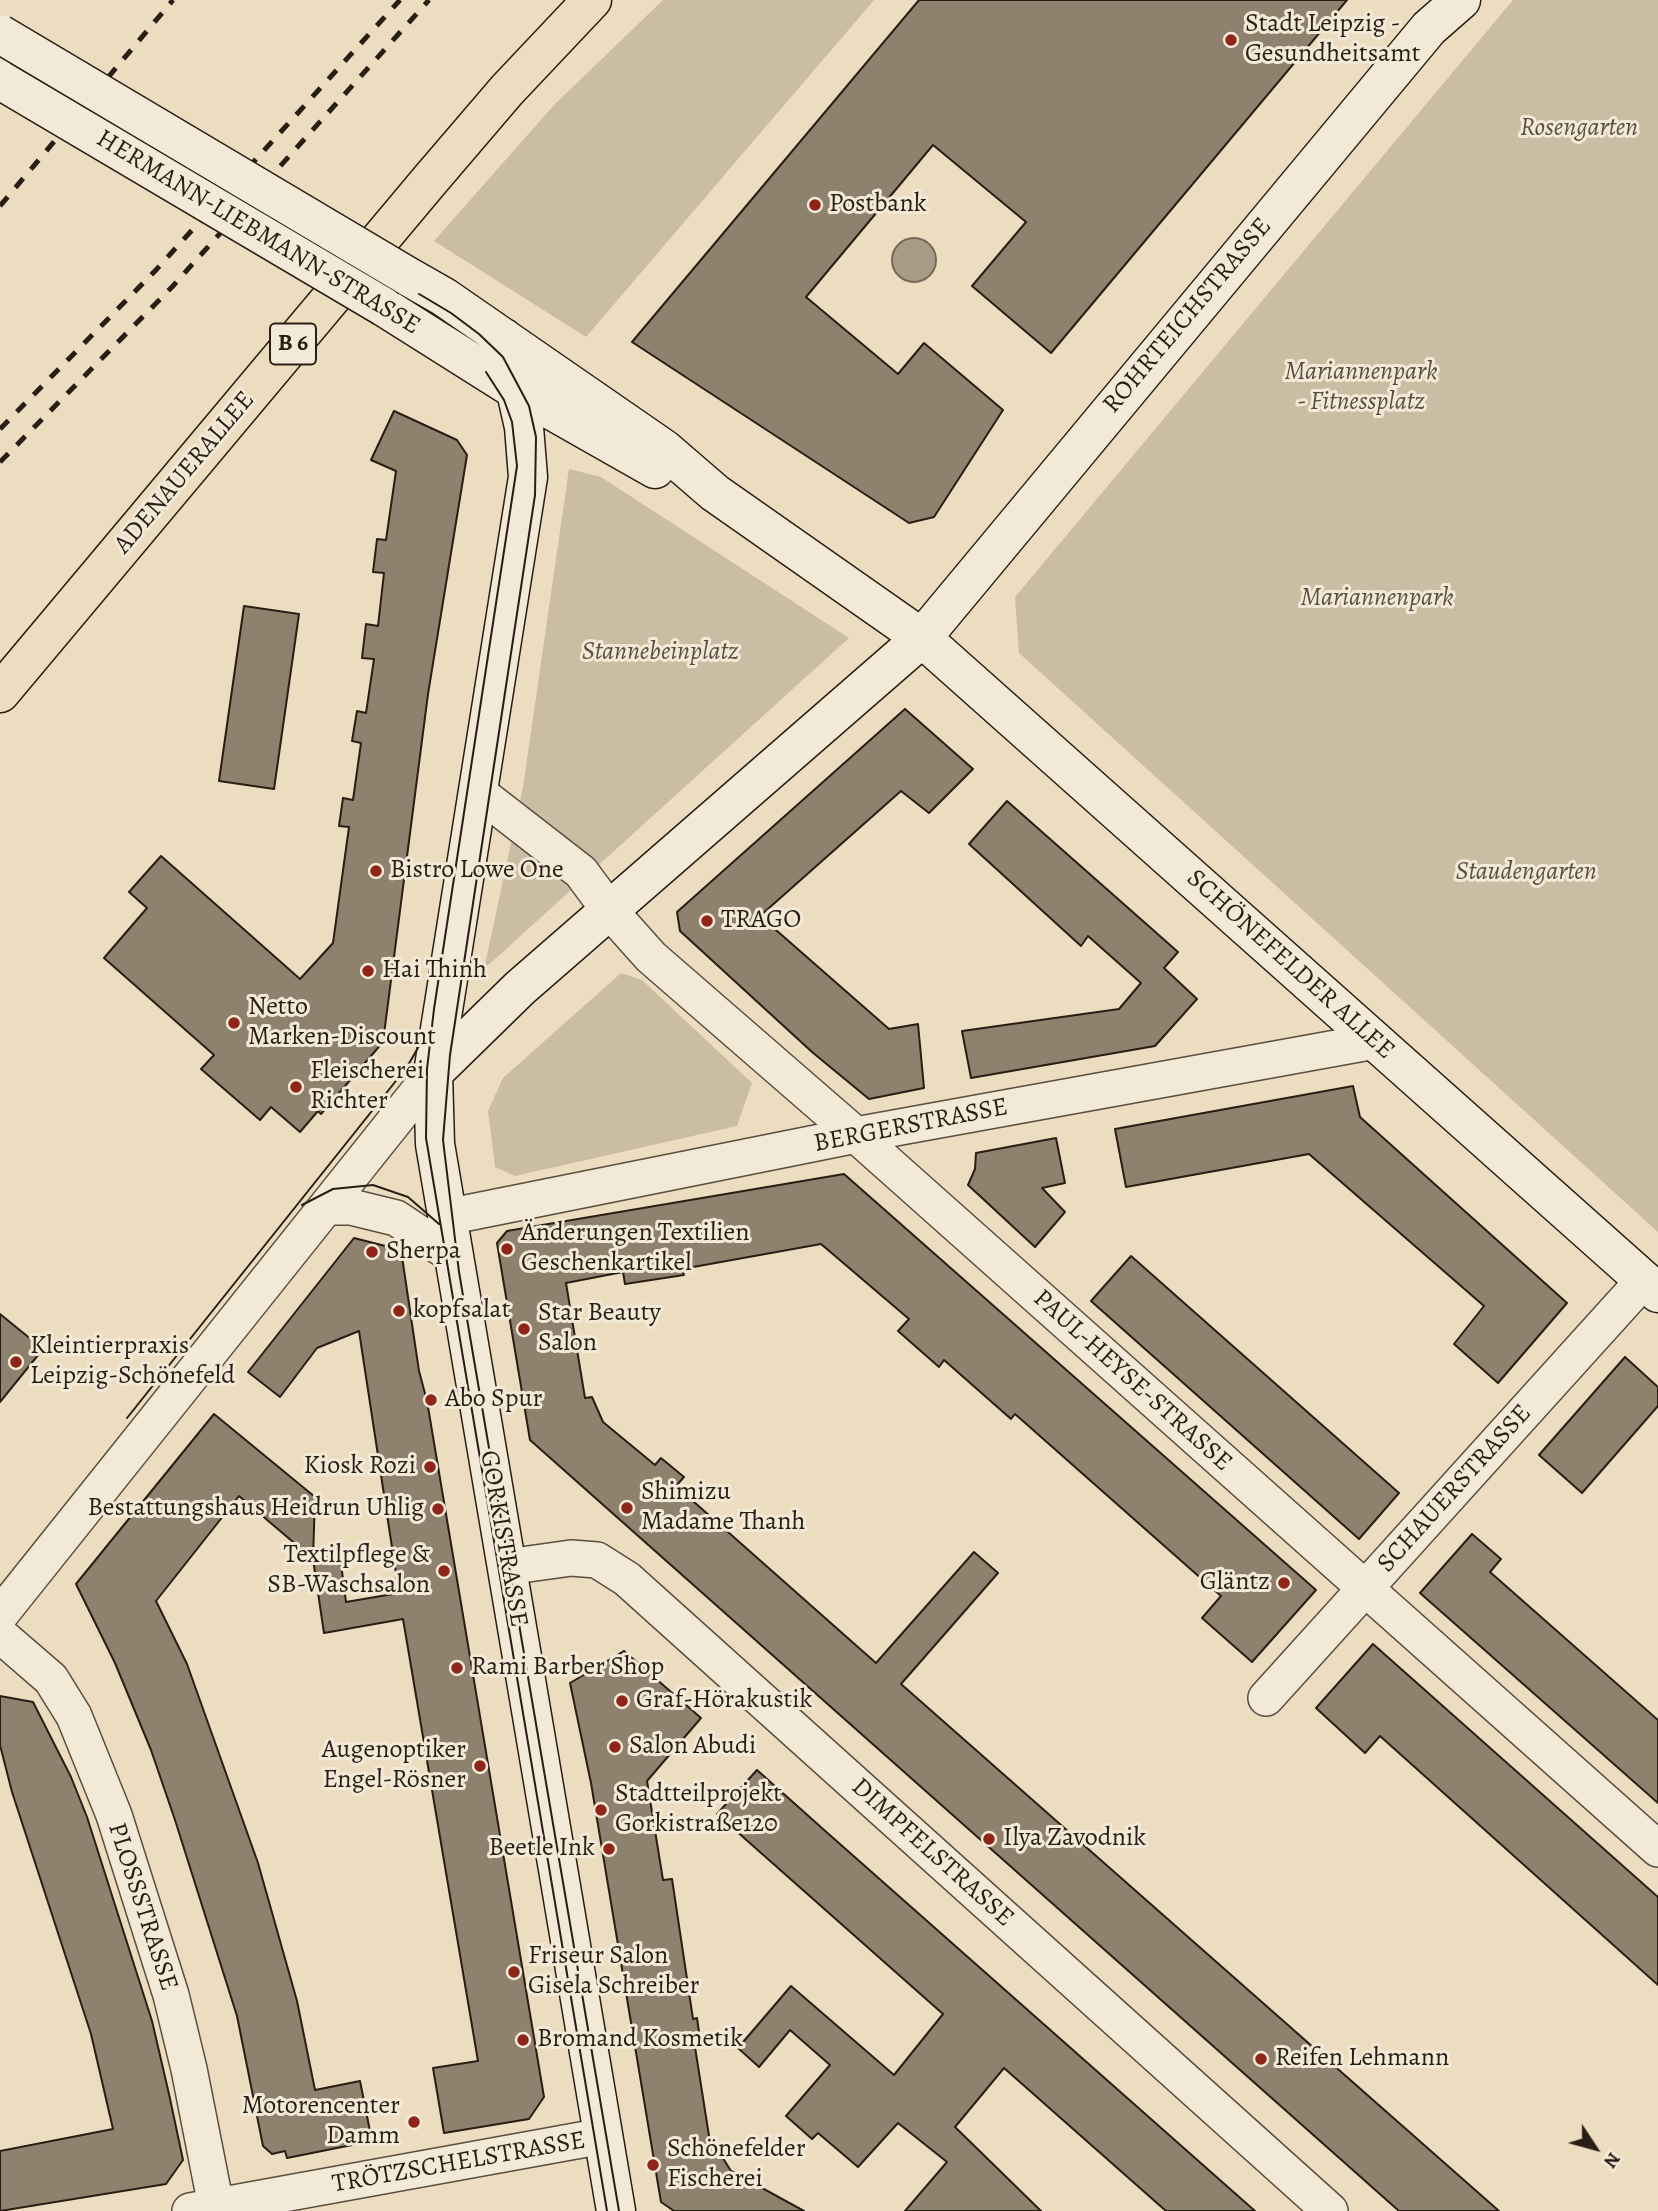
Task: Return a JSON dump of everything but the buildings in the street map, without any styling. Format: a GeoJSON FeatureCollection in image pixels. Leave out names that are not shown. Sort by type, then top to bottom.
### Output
{"type":"FeatureCollection","features":[{"type":"Feature","properties":{"kind":"main road","name":"ADENAUERALLEE"},"geometry":{"type":"LineString","coordinates":[[0,693],[438,170],[592,0]]}},
{"type":"Feature","properties":{"kind":"main road","name":"ROHRTEICHSTRASSE"},"geometry":{"type":"LineString","coordinates":[[922,638],[1429,28],[1461,0]]}},
{"type":"Feature","properties":{"kind":"main road","name":"HERMANN-LIEBMANN-STRASSE"},"geometry":{"type":"LineString","coordinates":[[0,34],[409,276],[504,338]]}},
{"type":"Feature","properties":{"kind":"main road","name":"HERMANN-LIEBMANN-STRASSE"},"geometry":{"type":"LineString","coordinates":[[0,80],[384,307],[514,389]]}},
{"type":"Feature","properties":{"kind":"main road"},"geometry":{"type":"LineString","coordinates":[[504,338],[561,398]]}},
{"type":"Feature","properties":{"kind":"main road"},"geometry":{"type":"LineString","coordinates":[[433,1073],[528,477],[527,451],[504,338]]}},
{"type":"Feature","properties":{"kind":"main road"},"geometry":{"type":"LineString","coordinates":[[433,1073],[511,997],[922,638],[715,494],[664,449],[561,398],[514,389]]}},
{"type":"Feature","properties":{"kind":"main road"},"geometry":{"type":"LineString","coordinates":[[527,451],[561,398]]}},
{"type":"Feature","properties":{"kind":"main road","name":"SCHÖNEFELDER ALLEE"},"geometry":{"type":"LineString","coordinates":[[922,638],[1651,1286]]}},
{"type":"Feature","properties":{"kind":"main road","name":"GORKISTRASSE"},"geometry":{"type":"LineString","coordinates":[[433,1073],[435,1144],[616,2211]]}},
{"type":"Feature","properties":{"kind":"street"},"geometry":{"type":"LineString","coordinates":[[478,792],[581,872],[609,910]]}},
{"type":"Feature","properties":{"kind":"street","name":"PAUL-HEYSE-STRASSE"},"geometry":{"type":"LineString","coordinates":[[609,910],[651,957],[856,1135],[1658,1849]]}},
{"type":"Feature","properties":{"kind":"street","name":"BERGERSTRASSE"},"geometry":{"type":"LineString","coordinates":[[447,1217],[856,1135],[1375,1041]]}},
{"type":"Feature","properties":{"kind":"street"},"geometry":{"type":"LineString","coordinates":[[0,1615],[433,1073]]}},
{"type":"Feature","properties":{"kind":"street"},"geometry":{"type":"LineString","coordinates":[[327,1207],[351,1206],[396,1218],[455,1257]]}},
{"type":"Feature","properties":{"kind":"street","name":"SCHAUERSTRASSE"},"geometry":{"type":"LineString","coordinates":[[1266,1698],[1651,1286]]}},
{"type":"Feature","properties":{"kind":"street","name":"DIMPFELSTRASSE"},"geometry":{"type":"LineString","coordinates":[[508,1567],[571,1558],[597,1560],[628,1578],[1330,2211]]}},
{"type":"Feature","properties":{"kind":"street","name":"PLOSSSTRASSE"},"geometry":{"type":"LineString","coordinates":[[0,1635],[51,1679],[74,1716],[105,1791],[171,1995],[189,2069],[208,2210]]}},
{"type":"Feature","properties":{"kind":"street","name":"TRÖTZSCHELSTRASSE"},"geometry":{"type":"LineString","coordinates":[[208,2210],[603,2136]]}},
{"type":"Feature","properties":{"kind":"green space"},"geometry":{"type":"Polygon","coordinates":[[[663,0],[874,0],[586,337],[434,241],[554,105],[663,0]]]}},
{"type":"Feature","properties":{"kind":"green space","name":"Mariannenpark"},"geometry":{"type":"Polygon","coordinates":[[[1513,0],[1658,0],[1658,1232],[1019,653],[1015,597],[1513,0]]]}},
{"type":"Feature","properties":{"kind":"green space","name":"Stannebeinplatz"},"geometry":{"type":"Polygon","coordinates":[[[569,469],[601,477],[849,638],[484,969],[523,787],[569,469]]]}},
{"type":"Feature","properties":{"kind":"green space"},"geometry":{"type":"Polygon","coordinates":[[[621,973],[642,980],[752,1083],[737,1126],[515,1176],[495,1167],[488,1111],[503,1078],[621,973]]]}},
{"type":"Feature","properties":{"kind":"shaded area"},"geometry":{"type":"Polygon","coordinates":[[[914,238],[923,239],[930,244],[935,251],[935,269],[930,276],[923,281],[914,282],[905,281],[898,276],[893,269],[892,260],[893,251],[898,244],[905,239],[914,238]]]}},
{"type":"Feature","properties":{"kind":"tram line"},"geometry":{"type":"LineString","coordinates":[[0,44],[451,313],[503,357],[529,406],[536,437],[535,495],[450,1055],[443,1140],[459,1272],[619,2211]]}},
{"type":"Feature","properties":{"kind":"tram line"},"geometry":{"type":"LineString","coordinates":[[486,372],[504,400],[512,422],[517,466],[434,1009],[427,1069],[426,1138],[607,2211]]}},
{"type":"Feature","properties":{"kind":"tram line"},"geometry":{"type":"LineString","coordinates":[[127,1418],[407,1067],[427,1032]]}},
{"type":"Feature","properties":{"kind":"tram line"},"geometry":{"type":"LineString","coordinates":[[302,1205],[333,1189],[373,1185],[408,1197],[439,1224]]}},
{"type":"Feature","properties":{"kind":"railway"},"geometry":{"type":"LineString","coordinates":[[0,206],[173,0]]}},
{"type":"Feature","properties":{"kind":"railway"},"geometry":{"type":"LineString","coordinates":[[0,429],[155,271],[400,0]]}},
{"type":"Feature","properties":{"kind":"railway"},"geometry":{"type":"LineString","coordinates":[[0,462],[172,287],[429,0]]}},
{"type":"Feature","properties":{"kind":"place","name":"Stadt Leipzig - Gesundheitsamt"},"geometry":{"type":"Point","coordinates":[1231,40]}},
{"type":"Feature","properties":{"kind":"place","name":"Postbank"},"geometry":{"type":"Point","coordinates":[815,205]}},
{"type":"Feature","properties":{"kind":"place","name":"Bistro Lowe One"},"geometry":{"type":"Point","coordinates":[376,871]}},
{"type":"Feature","properties":{"kind":"place","name":"TRAGO"},"geometry":{"type":"Point","coordinates":[707,921]}},
{"type":"Feature","properties":{"kind":"place","name":"Hai Thinh"},"geometry":{"type":"Point","coordinates":[368,971]}},
{"type":"Feature","properties":{"kind":"place","name":"Netto Marken-Discount"},"geometry":{"type":"Point","coordinates":[234,1023]}},
{"type":"Feature","properties":{"kind":"place","name":"Fleischerei Richter"},"geometry":{"type":"Point","coordinates":[296,1087]}},
{"type":"Feature","properties":{"kind":"place","name":"Änderungen Textilien Geschenkartikel"},"geometry":{"type":"Point","coordinates":[507,1249]}},
{"type":"Feature","properties":{"kind":"place","name":"Sherpa"},"geometry":{"type":"Point","coordinates":[372,1252]}},
{"type":"Feature","properties":{"kind":"place","name":"kopfsalat"},"geometry":{"type":"Point","coordinates":[399,1311]}},
{"type":"Feature","properties":{"kind":"place","name":"Star Beauty Salon"},"geometry":{"type":"Point","coordinates":[524,1329]}},
{"type":"Feature","properties":{"kind":"place","name":"Kleintierpraxis Leipzig-Schönefeld"},"geometry":{"type":"Point","coordinates":[16,1362]}},
{"type":"Feature","properties":{"kind":"place","name":"Abo Spur"},"geometry":{"type":"Point","coordinates":[431,1400]}},
{"type":"Feature","properties":{"kind":"place","name":"Kiosk Rozi"},"geometry":{"type":"Point","coordinates":[430,1467]}},
{"type":"Feature","properties":{"kind":"place","name":"Shimizu Madame Thanh"},"geometry":{"type":"Point","coordinates":[627,1508]}},
{"type":"Feature","properties":{"kind":"place","name":"Bestattungshaus Heidrun Uhlig"},"geometry":{"type":"Point","coordinates":[438,1509]}},
{"type":"Feature","properties":{"kind":"place","name":"Textilpflege & SB-Waschsalon"},"geometry":{"type":"Point","coordinates":[444,1571]}},
{"type":"Feature","properties":{"kind":"place","name":"Gläntz"},"geometry":{"type":"Point","coordinates":[1284,1583]}},
{"type":"Feature","properties":{"kind":"place","name":"Rami Barber Shop"},"geometry":{"type":"Point","coordinates":[457,1668]}},
{"type":"Feature","properties":{"kind":"place","name":"Graf-Hörakustik"},"geometry":{"type":"Point","coordinates":[622,1701]}},
{"type":"Feature","properties":{"kind":"place","name":"Salon Abudi"},"geometry":{"type":"Point","coordinates":[615,1747]}},
{"type":"Feature","properties":{"kind":"place","name":"Augenoptiker Engel-Rösner"},"geometry":{"type":"Point","coordinates":[480,1766]}},
{"type":"Feature","properties":{"kind":"place","name":"Stadtteilprojekt Gorkistraße120"},"geometry":{"type":"Point","coordinates":[601,1810]}},
{"type":"Feature","properties":{"kind":"place","name":"Ilya Zavodnik"},"geometry":{"type":"Point","coordinates":[989,1839]}},
{"type":"Feature","properties":{"kind":"place","name":"Beetle Ink"},"geometry":{"type":"Point","coordinates":[609,1849]}},
{"type":"Feature","properties":{"kind":"place","name":"Friseur Salon Gisela Schreiber"},"geometry":{"type":"Point","coordinates":[514,1972]}},
{"type":"Feature","properties":{"kind":"place","name":"Bromand Kosmetik"},"geometry":{"type":"Point","coordinates":[523,2040]}},
{"type":"Feature","properties":{"kind":"place","name":"Reifen Lehmann"},"geometry":{"type":"Point","coordinates":[1261,2059]}},
{"type":"Feature","properties":{"kind":"place","name":"Motorencenter Damm"},"geometry":{"type":"Point","coordinates":[414,2122]}},
{"type":"Feature","properties":{"kind":"place","name":"Schönefelder Fischerei"},"geometry":{"type":"Point","coordinates":[653,2165]}},
{"type":"Feature","properties":{"kind":"park label","name":"Rosengarten"},"geometry":{"type":"Point","coordinates":[1579,129]}},
{"type":"Feature","properties":{"kind":"park label","name":"Mariannenpark - Fitnessplatz"},"geometry":{"type":"Point","coordinates":[1361,388]}},
{"type":"Feature","properties":{"kind":"park label","name":"Staudengarten"},"geometry":{"type":"Point","coordinates":[1526,873]}}]}
